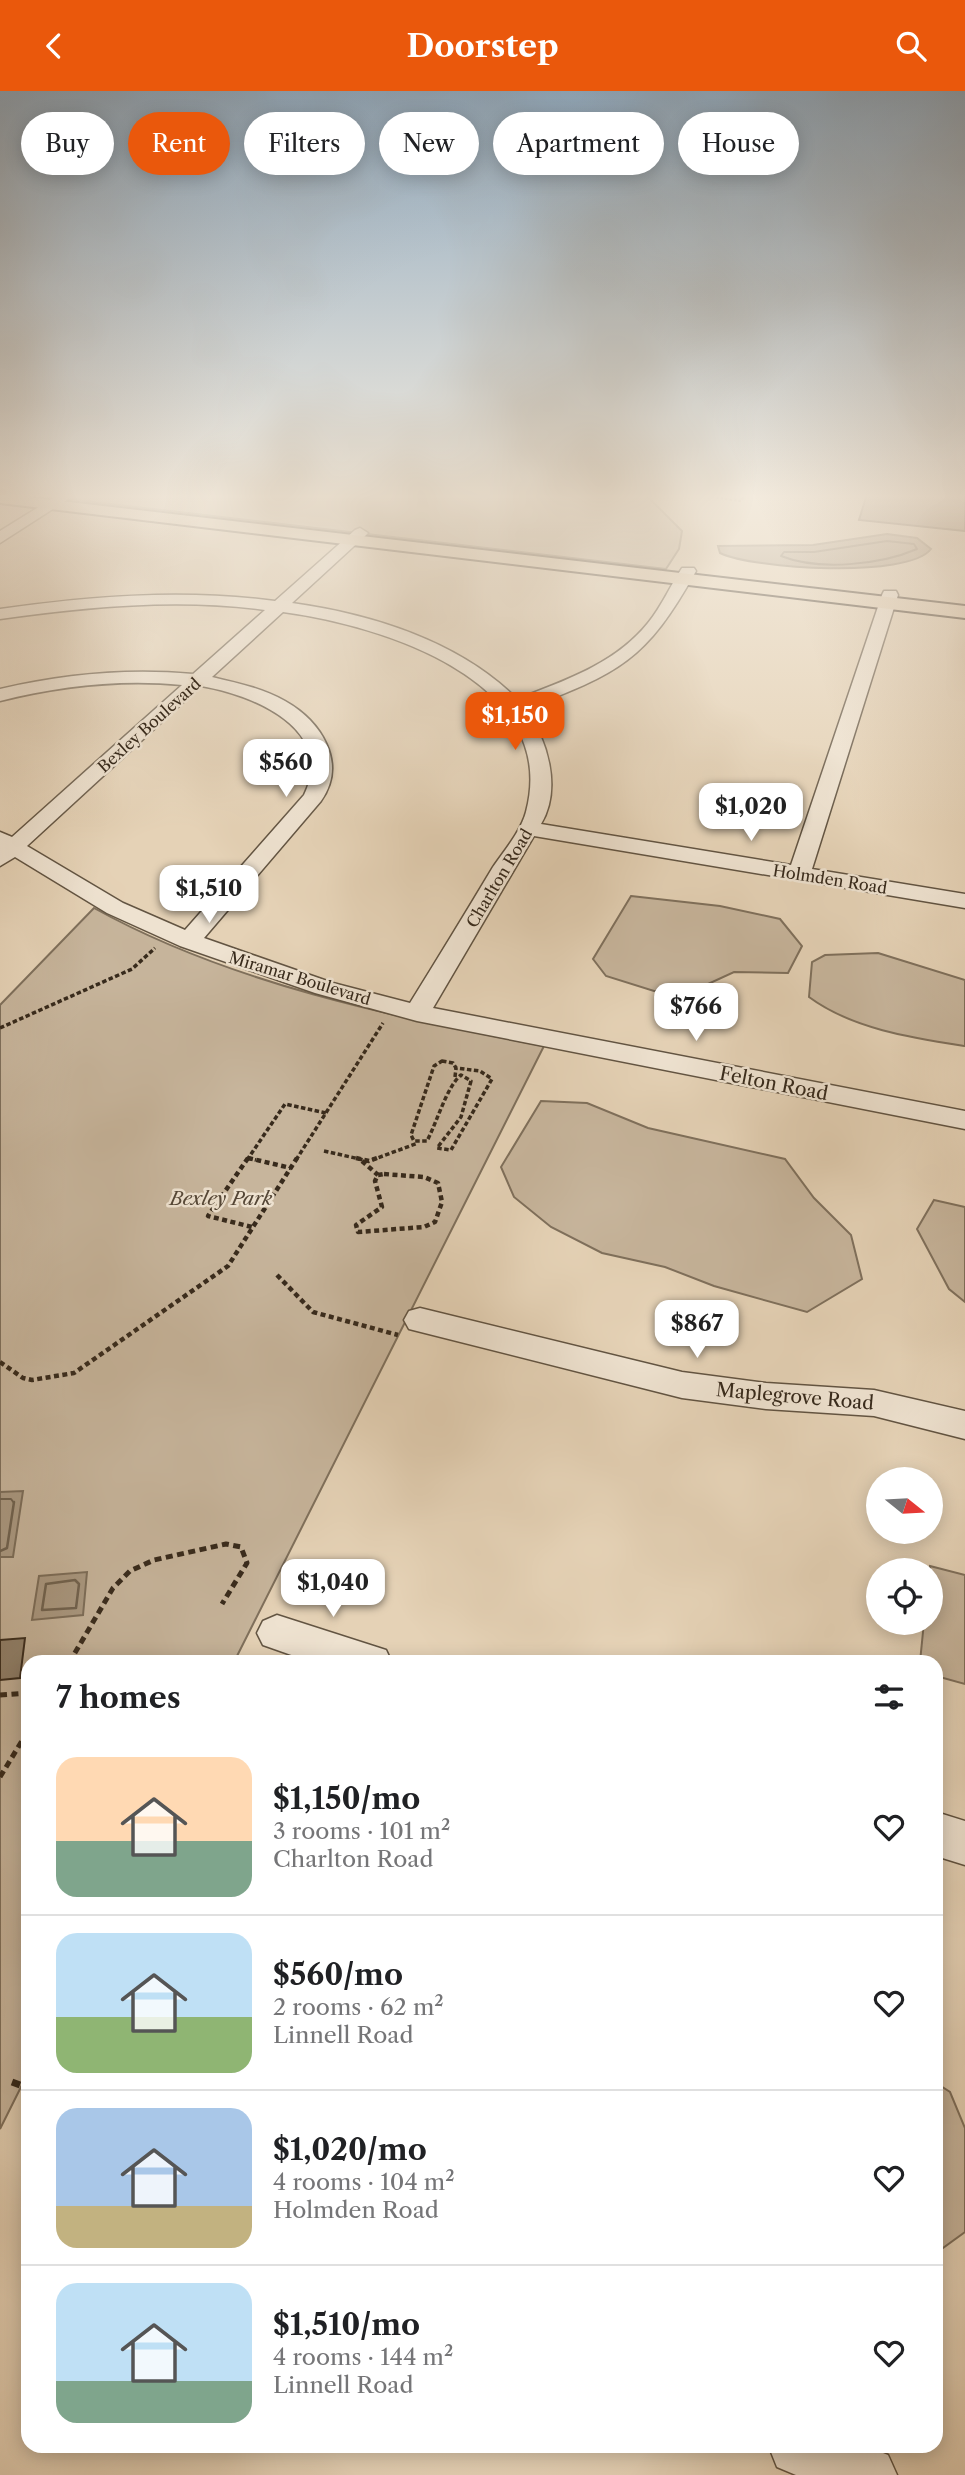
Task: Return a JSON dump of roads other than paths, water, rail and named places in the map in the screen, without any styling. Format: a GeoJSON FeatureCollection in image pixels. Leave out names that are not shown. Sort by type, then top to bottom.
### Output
{"type":"FeatureCollection","features":[{"type":"Feature","properties":{"kind":"main road"},"geometry":{"type":"LineString","coordinates":[[926,605],[965,612]]}},
{"type":"Feature","properties":{"kind":"street","name":"Charlton Road"},"geometry":{"type":"LineString","coordinates":[[0,614],[53,605]]}},
{"type":"Feature","properties":{"kind":"street","name":"Charlton Road"},"geometry":{"type":"LineString","coordinates":[[260,605],[358,622],[425,644],[473,671],[514,706],[523,717],[534,744],[542,778],[536,815],[417,1013]]}},
{"type":"Feature","properties":{"kind":"street"},"geometry":{"type":"LineString","coordinates":[[514,706],[583,678],[625,654],[654,627],[667,605]]}},
{"type":"Feature","properties":{"kind":"street"},"geometry":{"type":"LineString","coordinates":[[799,874],[887,605]]}},
{"type":"Feature","properties":{"kind":"street","name":"Bexley Boulevard"},"geometry":{"type":"LineString","coordinates":[[5,848],[199,681],[277,607]]}},
{"type":"Feature","properties":{"kind":"street"},"geometry":{"type":"LineString","coordinates":[[0,695],[54,683],[104,678],[148,676],[199,681],[245,691],[293,715],[318,743],[323,770],[321,783],[304,810],[189,941]]}},
{"type":"Feature","properties":{"kind":"street","name":"Holmden Road"},"geometry":{"type":"LineString","coordinates":[[529,829],[965,901]]}},
{"type":"Feature","properties":{"kind":"street","name":"Miramar Boulevard"},"geometry":{"type":"LineString","coordinates":[[5,848],[115,908],[189,941],[259,967],[417,1013]]}},
{"type":"Feature","properties":{"kind":"street","name":"Felton Road"},"geometry":{"type":"LineString","coordinates":[[417,1013],[965,1120]]}},
{"type":"Feature","properties":{"kind":"street","name":"Maplegrove Road"},"geometry":{"type":"LineString","coordinates":[[409,1328],[682,1385],[766,1396],[874,1403],[965,1425]]}},
{"type":"Feature","properties":{"kind":"street"},"geometry":{"type":"LineString","coordinates":[[276,1633],[346,1655]]}},
{"type":"Feature","properties":{"kind":"street"},"geometry":{"type":"LineString","coordinates":[[943,1836],[965,1843]]}},
{"type":"Feature","properties":{"kind":"street"},"geometry":{"type":"LineString","coordinates":[[812,2453],[868,2475]]}},
{"type":"Feature","properties":{"kind":"water"},"geometry":{"type":"Polygon","coordinates":[[[23,1491],[13,1557],[0,1557],[0,1492],[23,1491]]]}},
{"type":"Feature","properties":{"kind":"water"},"geometry":{"type":"Polygon","coordinates":[[[87,1572],[83,1615],[32,1620],[39,1576],[87,1572]]]}},
{"type":"Feature","properties":{"kind":"park label","name":"Bexley Park"},"geometry":{"type":"Point","coordinates":[221,1198]}}]}
